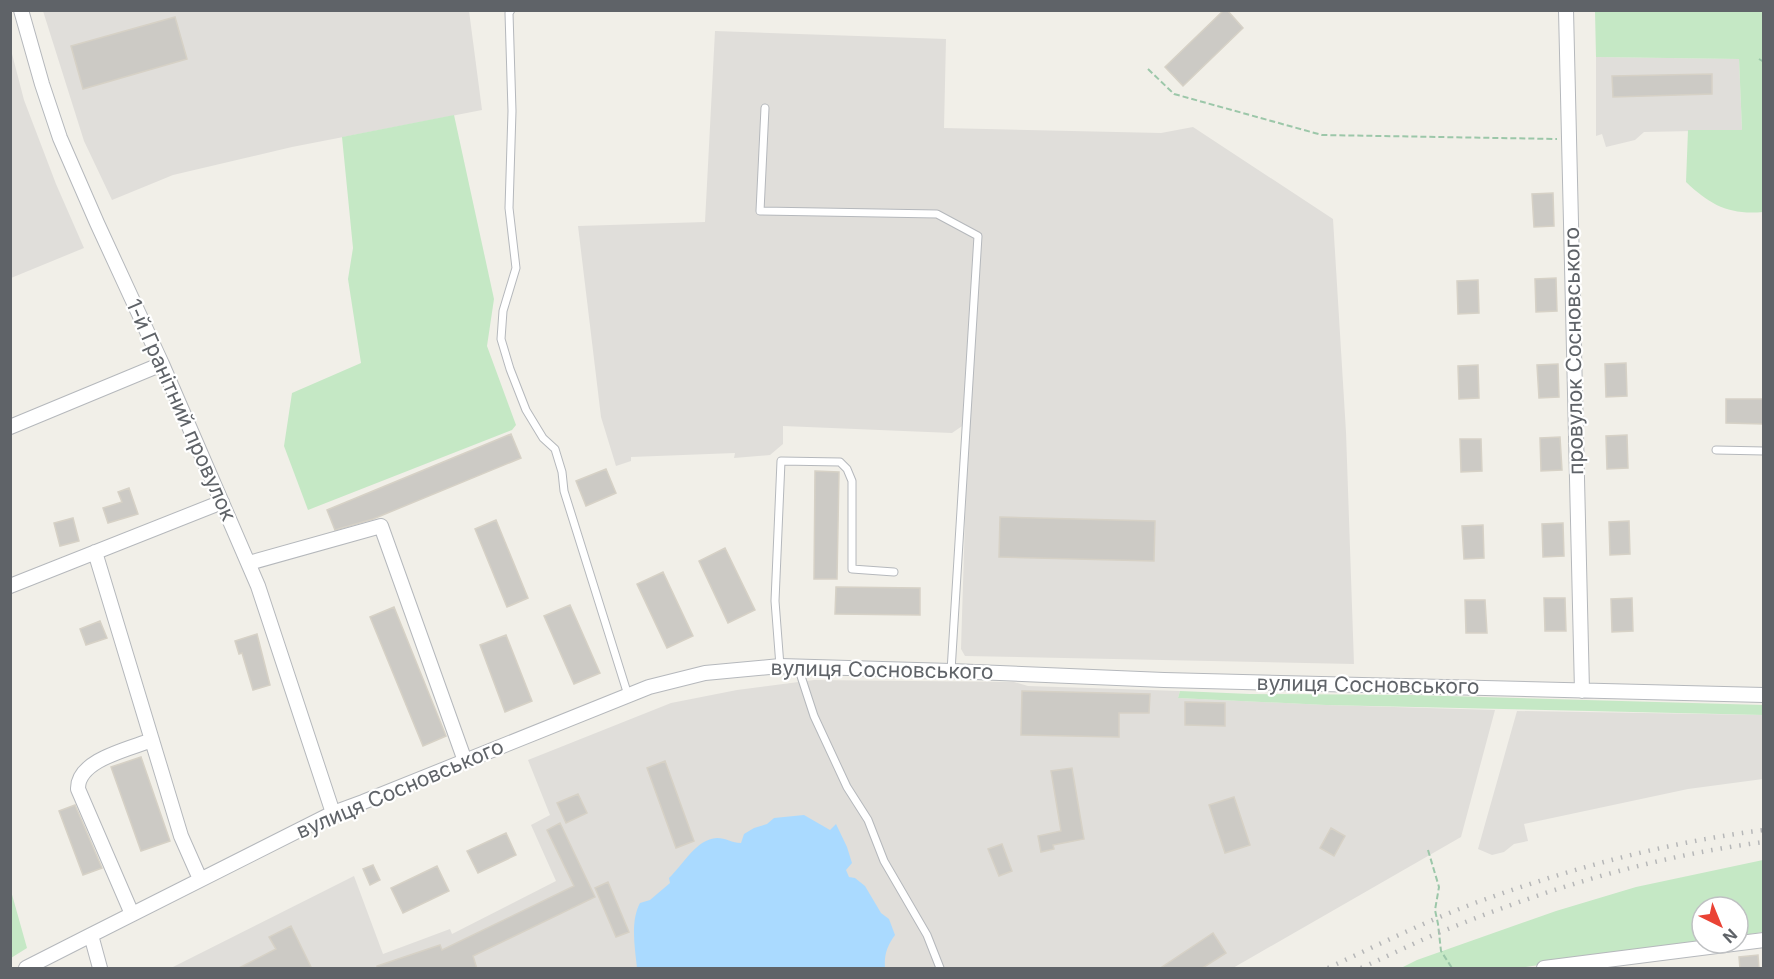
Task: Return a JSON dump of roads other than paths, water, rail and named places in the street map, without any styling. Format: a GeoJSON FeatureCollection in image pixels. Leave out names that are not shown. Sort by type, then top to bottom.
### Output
{"type":"FeatureCollection","features":[{"type":"Feature","properties":{"kind":"street","name":"1-й Гранітний провулок"},"geometry":{"type":"LineString","coordinates":[[21,10],[60,138],[249,563],[333,813]]}},
{"type":"Feature","properties":{"kind":"street","name":"провулок Сосновського"},"geometry":{"type":"LineString","coordinates":[[1566,10],[1582,691]]}},
{"type":"Feature","properties":{"kind":"street"},"geometry":{"type":"LineString","coordinates":[[10,426],[162,364]]}},
{"type":"Feature","properties":{"kind":"street"},"geometry":{"type":"LineString","coordinates":[[10,586],[222,502]]}},
{"type":"Feature","properties":{"kind":"street"},"geometry":{"type":"LineString","coordinates":[[249,563],[381,526],[465,761]]}},
{"type":"Feature","properties":{"kind":"street"},"geometry":{"type":"LineString","coordinates":[[95,552],[181,836],[200,879]]}},
{"type":"Feature","properties":{"kind":"street","name":"вулиця Сосновського"},"geometry":{"type":"LineString","coordinates":[[26,969],[333,813],[648,687],[705,673],[780,666],[951,670],[1164,680],[1764,695]]}},
{"type":"Feature","properties":{"kind":"street"},"geometry":{"type":"LineString","coordinates":[[132,914],[78,789],[78,782],[84,770],[90,766],[106,757],[152,740]]}},
{"type":"Feature","properties":{"kind":"street"},"geometry":{"type":"LineString","coordinates":[[90,935],[100,969]]}},
{"type":"Feature","properties":{"kind":"street"},"geometry":{"type":"LineString","coordinates":[[1544,969],[1764,940]]}},
{"type":"Feature","properties":{"kind":"lane"},"geometry":{"type":"LineString","coordinates":[[511,10],[509,13],[512,111],[509,208],[516,268],[503,311],[501,339],[526,410],[543,438],[555,449],[562,472],[564,491],[628,695]]}},
{"type":"Feature","properties":{"kind":"lane"},"geometry":{"type":"LineString","coordinates":[[765,108],[760,211],[937,214],[978,236],[951,670]]}},
{"type":"Feature","properties":{"kind":"lane"},"geometry":{"type":"LineString","coordinates":[[1716,450],[1764,451]]}},
{"type":"Feature","properties":{"kind":"lane"},"geometry":{"type":"LineString","coordinates":[[780,666],[775,601],[781,461],[840,462],[848,469],[852,481],[852,569],[894,572]]}},
{"type":"Feature","properties":{"kind":"lane"},"geometry":{"type":"LineString","coordinates":[[798,667],[819,726],[847,786],[868,819],[884,861],[927,935],[940,969]]}},
{"type":"Feature","properties":{"kind":"water"},"geometry":{"type":"Polygon","coordinates":[[[804,815],[830,830],[836,824],[852,863],[846,870],[849,877],[855,878],[865,886],[881,913],[889,919],[895,935],[887,951],[885,968],[637,968],[634,927],[640,903],[650,900],[670,883],[669,878],[696,848],[709,839],[717,838],[741,843],[744,834],[767,824],[774,818],[804,815]]]}},
{"type":"Feature","properties":{"kind":"railway"},"geometry":{"type":"LineString","coordinates":[[1328,968],[1446,914],[1554,876],[1693,841],[1764,830]]}},
{"type":"Feature","properties":{"kind":"railway"},"geometry":{"type":"LineString","coordinates":[[1361,968],[1448,929],[1564,887],[1643,865],[1764,842]]}}]}
